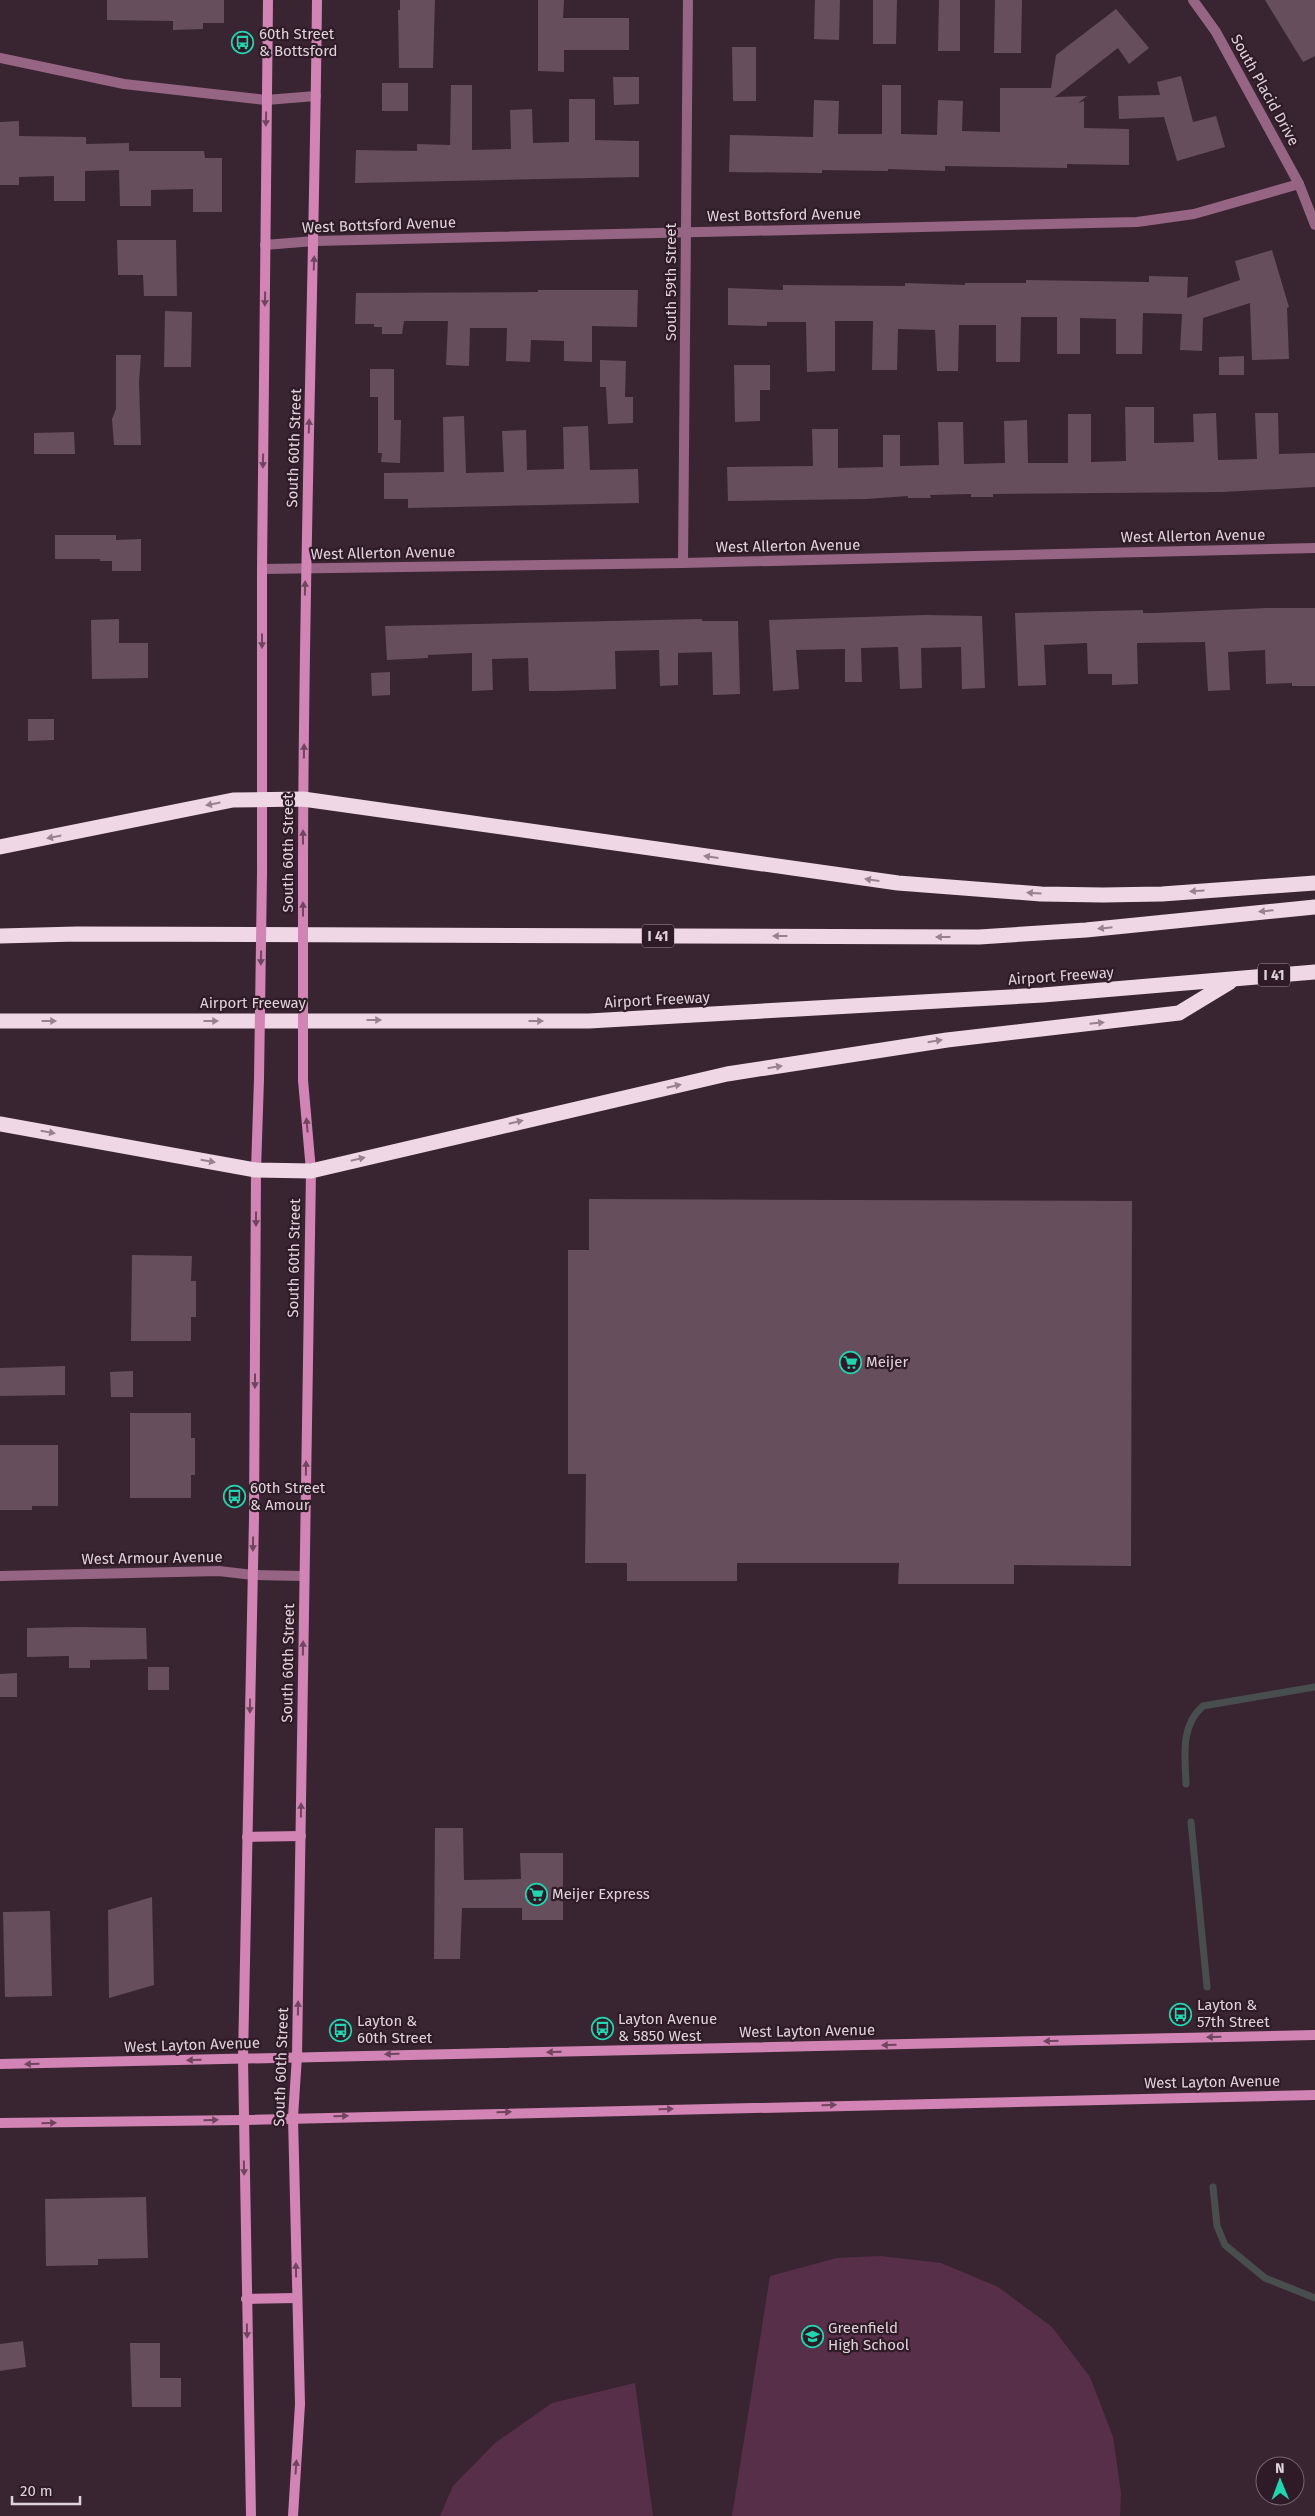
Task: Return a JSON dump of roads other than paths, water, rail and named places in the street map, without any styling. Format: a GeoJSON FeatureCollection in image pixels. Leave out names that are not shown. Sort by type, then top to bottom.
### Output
{"type":"FeatureCollection","features":[{"type":"Feature","properties":{"kind":"highway"},"geometry":{"type":"LineString","coordinates":[[0,847],[233,800],[303,800],[898,883],[1041,894],[1103,895],[1162,894],[1315,883]]}},
{"type":"Feature","properties":{"kind":"highway","name":"I 41"},"geometry":{"type":"LineString","coordinates":[[0,936],[107,934],[979,937],[1086,930],[1315,907]]}},
{"type":"Feature","properties":{"kind":"highway","name":"Airport Freeway"},"geometry":{"type":"LineString","coordinates":[[0,1021],[589,1021],[1033,996],[1315,972]]}},
{"type":"Feature","properties":{"kind":"highway"},"geometry":{"type":"LineString","coordinates":[[0,1124],[256,1170],[310,1171],[727,1074],[947,1040],[1179,1013],[1234,979]]}},
{"type":"Feature","properties":{"kind":"main road","name":"South 60th Street"},"geometry":{"type":"LineString","coordinates":[[251,2516],[243,2059],[253,1575],[256,1170],[262,874],[262,569],[268,0]]}},
{"type":"Feature","properties":{"kind":"main road","name":"South 60th Street"},"geometry":{"type":"LineString","coordinates":[[292,2516],[300,2404],[293,2117],[297,2056],[301,1836],[310,1171],[303,1080],[303,800],[317,0]]}},
{"type":"Feature","properties":{"kind":"main road"},"geometry":{"type":"LineString","coordinates":[[247,1837],[301,1836]]}},
{"type":"Feature","properties":{"kind":"main road","name":"West Layton Avenue"},"geometry":{"type":"LineString","coordinates":[[0,2064],[1315,2035]]}},
{"type":"Feature","properties":{"kind":"main road","name":"West Layton Avenue"},"geometry":{"type":"LineString","coordinates":[[0,2123],[243,2120],[293,2117],[1315,2094]]}},
{"type":"Feature","properties":{"kind":"main road"},"geometry":{"type":"LineString","coordinates":[[246,2299],[297,2298]]}},
{"type":"Feature","properties":{"kind":"street","name":"South 59th Street"},"geometry":{"type":"LineString","coordinates":[[684,563],[688,0]]}},
{"type":"Feature","properties":{"kind":"street","name":"South Placid Drive"},"geometry":{"type":"LineString","coordinates":[[1193,0],[1216,32],[1299,184],[1315,225]]}},
{"type":"Feature","properties":{"kind":"street"},"geometry":{"type":"LineString","coordinates":[[0,58],[124,84],[266,100],[316,96]]}},
{"type":"Feature","properties":{"kind":"street","name":"West Bottsford Avenue"},"geometry":{"type":"LineString","coordinates":[[265,244],[314,241],[1138,222],[1194,214],[1299,184]]}},
{"type":"Feature","properties":{"kind":"street","name":"West Allerton Avenue"},"geometry":{"type":"LineString","coordinates":[[262,569],[684,563],[1315,548]]}},
{"type":"Feature","properties":{"kind":"street","name":"West Armour Avenue"},"geometry":{"type":"LineString","coordinates":[[0,1576],[220,1571],[253,1575],[304,1576]]}},
{"type":"Feature","properties":{"kind":"waterway"},"geometry":{"type":"LineString","coordinates":[[1186,1784],[1185,1752],[1187,1732],[1190,1723],[1203,1706],[1315,1687]]}},
{"type":"Feature","properties":{"kind":"waterway"},"geometry":{"type":"LineString","coordinates":[[1191,1822],[1207,1987]]}},
{"type":"Feature","properties":{"kind":"waterway"},"geometry":{"type":"LineString","coordinates":[[1213,2187],[1217,2226],[1225,2245],[1265,2278],[1315,2298]]}},
{"type":"Feature","properties":{"kind":"place","name":"60th Street & Bottsford"},"geometry":{"type":"Point","coordinates":[243,43]}},
{"type":"Feature","properties":{"kind":"place","name":"Meijer"},"geometry":{"type":"Point","coordinates":[850,1362]}},
{"type":"Feature","properties":{"kind":"place","name":"60th Street & Amour"},"geometry":{"type":"Point","coordinates":[234,1497]}},
{"type":"Feature","properties":{"kind":"place","name":"Meijer Express"},"geometry":{"type":"Point","coordinates":[536,1894]}},
{"type":"Feature","properties":{"kind":"place","name":"Layton & 57th Street"},"geometry":{"type":"Point","coordinates":[1181,2014]}},
{"type":"Feature","properties":{"kind":"place","name":"Layton Avenue & 5850 West"},"geometry":{"type":"Point","coordinates":[602,2028]}},
{"type":"Feature","properties":{"kind":"place","name":"Layton & 60th Street"},"geometry":{"type":"Point","coordinates":[341,2030]}},
{"type":"Feature","properties":{"kind":"place","name":"Greenfield High School"},"geometry":{"type":"Point","coordinates":[812,2337]}}]}
